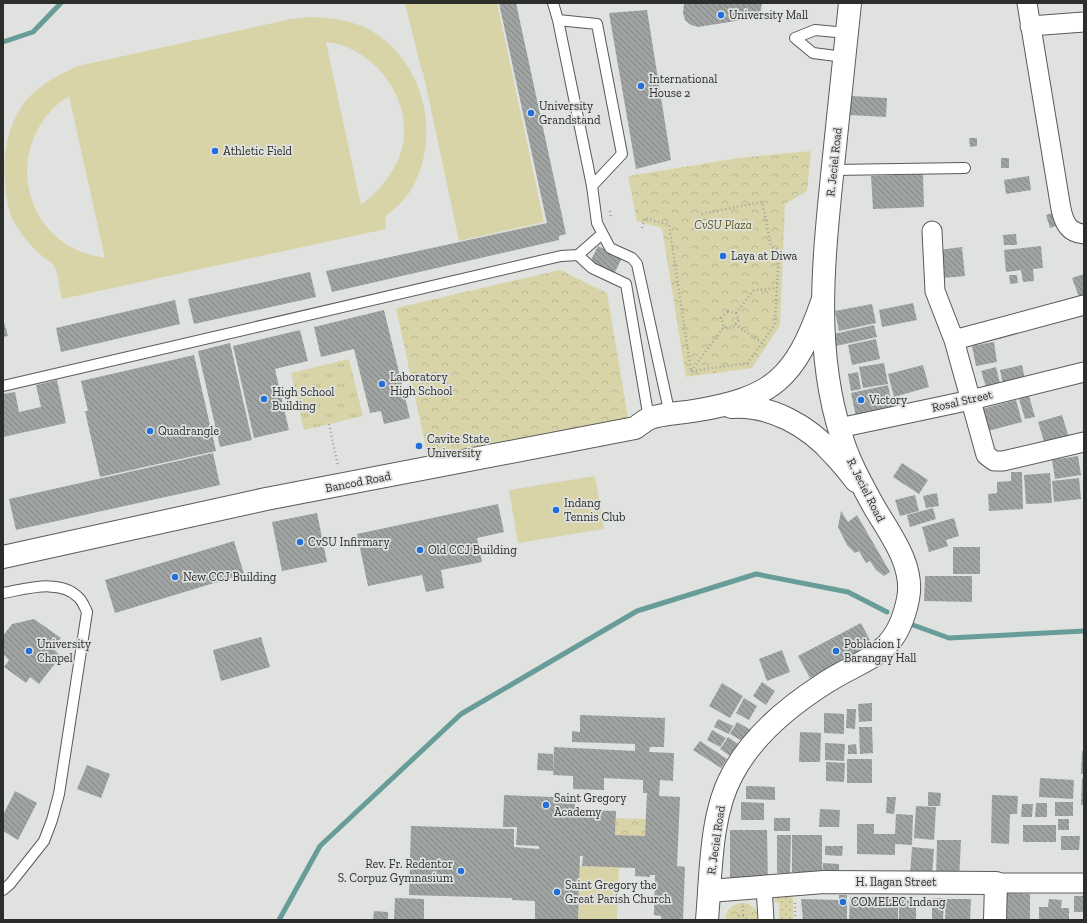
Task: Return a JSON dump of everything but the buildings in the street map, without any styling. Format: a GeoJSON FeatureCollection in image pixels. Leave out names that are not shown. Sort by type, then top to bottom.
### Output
{"type":"FeatureCollection","features":[{"type":"Feature","properties":{"kind":"street","name":"R. Jeciel Road"},"geometry":{"type":"LineString","coordinates":[[707,920],[717,817],[728,783],[738,764],[764,733],[795,705],[824,684],[880,653],[890,643],[902,618],[909,595],[908,574],[897,548],[865,491],[849,456],[839,428],[826,362],[822,302],[833,170],[850,3]]}},
{"type":"Feature","properties":{"kind":"street"},"geometry":{"type":"LineString","coordinates":[[1027,3],[1063,216],[1065,223],[1071,230],[1084,234]]}},
{"type":"Feature","properties":{"kind":"street"},"geometry":{"type":"LineString","coordinates":[[1030,26],[1084,22]]}},
{"type":"Feature","properties":{"kind":"street"},"geometry":{"type":"LineString","coordinates":[[932,231],[935,291],[954,340],[985,451],[992,460],[1003,461],[1084,442]]}},
{"type":"Feature","properties":{"kind":"street","name":"Bancod Road"},"geometry":{"type":"LineString","coordinates":[[3,557],[266,499],[636,428],[649,419],[735,403],[763,392],[784,376],[795,362],[805,345],[822,302]]}},
{"type":"Feature","properties":{"kind":"street"},"geometry":{"type":"LineString","coordinates":[[954,340],[1084,305]]}},
{"type":"Feature","properties":{"kind":"street","name":"Rosal Street"},"geometry":{"type":"LineString","coordinates":[[839,428],[971,400],[1084,372]]}},
{"type":"Feature","properties":{"kind":"street","name":"Bancod Road"},"geometry":{"type":"LineString","coordinates":[[712,408],[735,406],[757,409],[792,420],[834,454],[865,491]]}},
{"type":"Feature","properties":{"kind":"street","name":"H. Ilagan Street"},"geometry":{"type":"LineString","coordinates":[[709,891],[764,886],[854,881],[1084,883]]}},
{"type":"Feature","properties":{"kind":"street"},"geometry":{"type":"LineString","coordinates":[[995,920],[996,883]]}},
{"type":"Feature","properties":{"kind":"street"},"geometry":{"type":"LineString","coordinates":[[764,886],[766,920]]}},
{"type":"Feature","properties":{"kind":"lane"},"geometry":{"type":"LineString","coordinates":[[553,3],[558,20],[592,186],[597,223],[610,248],[632,258],[637,264],[670,415]]}},
{"type":"Feature","properties":{"kind":"lane"},"geometry":{"type":"LineString","coordinates":[[558,20],[597,24],[622,154],[592,186]]}},
{"type":"Feature","properties":{"kind":"lane"},"geometry":{"type":"LineString","coordinates":[[844,57],[813,53],[795,38],[815,30],[847,33]]}},
{"type":"Feature","properties":{"kind":"lane"},"geometry":{"type":"LineString","coordinates":[[833,170],[965,168]]}},
{"type":"Feature","properties":{"kind":"lane"},"geometry":{"type":"LineString","coordinates":[[3,386],[561,256],[578,255],[602,234]]}},
{"type":"Feature","properties":{"kind":"lane"},"geometry":{"type":"LineString","coordinates":[[578,255],[592,268],[626,284],[649,419]]}},
{"type":"Feature","properties":{"kind":"lane"},"geometry":{"type":"LineString","coordinates":[[3,593],[44,586],[68,590],[80,598],[87,612],[58,794],[52,820],[44,841],[10,884],[3,890]]}},
{"type":"Feature","properties":{"kind":"path"},"geometry":{"type":"LineString","coordinates":[[691,371],[748,363],[775,324],[779,251],[771,246],[762,202],[701,214]]}},
{"type":"Feature","properties":{"kind":"path"},"geometry":{"type":"LineString","coordinates":[[642,228],[646,218],[669,225],[691,371]]}},
{"type":"Feature","properties":{"kind":"path"},"geometry":{"type":"LineString","coordinates":[[736,313],[754,290],[777,288]]}},
{"type":"Feature","properties":{"kind":"path"},"geometry":{"type":"LineString","coordinates":[[724,327],[721,318],[728,311],[736,313]]}},
{"type":"Feature","properties":{"kind":"path"},"geometry":{"type":"LineString","coordinates":[[724,327],[732,328],[739,320],[736,313]]}},
{"type":"Feature","properties":{"kind":"path"},"geometry":{"type":"LineString","coordinates":[[735,324],[762,343]]}},
{"type":"Feature","properties":{"kind":"path"},"geometry":{"type":"LineString","coordinates":[[691,371],[724,327]]}},
{"type":"Feature","properties":{"kind":"path"},"geometry":{"type":"LineString","coordinates":[[329,424],[339,472]]}},
{"type":"Feature","properties":{"kind":"path"},"geometry":{"type":"LineString","coordinates":[[738,920],[738,917],[743,916],[747,920]]}},
{"type":"Feature","properties":{"kind":"green space"},"geometry":{"type":"Polygon","coordinates":[[[405,3],[497,3],[544,222],[459,241],[423,72],[405,3]]]}},
{"type":"Feature","properties":{"kind":"green space","name":"Athletic Field"},"geometry":{"type":"Polygon","coordinates":[[[311,17],[334,19],[356,24],[370,30],[389,44],[404,62],[416,82],[423,104],[426,127],[425,150],[419,172],[409,193],[401,203],[385,217],[386,229],[62,299],[54,266],[27,241],[19,230],[10,213],[7,199],[4,168],[8,137],[13,122],[29,97],[52,79],[78,66],[291,19],[311,17]],[[326,42],[361,205],[385,182],[398,160],[404,133],[403,115],[397,97],[388,80],[376,66],[361,54],[344,46],[326,42]],[[69,96],[52,110],[39,127],[31,145],[27,165],[28,186],[34,206],[45,224],[60,240],[81,252],[105,258],[69,96]]]}},
{"type":"Feature","properties":{"kind":"green space","name":"CvSU Plaza"},"geometry":{"type":"Polygon","coordinates":[[[811,151],[807,191],[785,204],[780,325],[752,368],[686,377],[662,228],[637,221],[628,176],[739,158],[811,151]]]}},
{"type":"Feature","properties":{"kind":"green space"},"geometry":{"type":"Polygon","coordinates":[[[560,270],[607,293],[628,418],[428,457],[396,308],[560,270]]]}},
{"type":"Feature","properties":{"kind":"green space"},"geometry":{"type":"Polygon","coordinates":[[[349,359],[363,416],[304,430],[291,373],[349,359]]]}},
{"type":"Feature","properties":{"kind":"green space","name":"Indang Tennis Club"},"geometry":{"type":"Polygon","coordinates":[[[595,476],[604,529],[518,543],[509,490],[595,476]]]}},
{"type":"Feature","properties":{"kind":"green space"},"geometry":{"type":"Polygon","coordinates":[[[616,818],[646,819],[645,836],[615,835],[616,818]]]}},
{"type":"Feature","properties":{"kind":"green space"},"geometry":{"type":"Polygon","coordinates":[[[580,866],[619,867],[617,920],[578,920],[580,866]]]}},
{"type":"Feature","properties":{"kind":"green space"},"geometry":{"type":"Polygon","coordinates":[[[776,894],[793,894],[793,920],[779,920],[779,904],[774,901],[776,894]]]}},
{"type":"Feature","properties":{"kind":"green space"},"geometry":{"type":"Polygon","coordinates":[[[739,903],[750,905],[756,909],[759,920],[725,920],[729,909],[739,903]]]}},
{"type":"Feature","properties":{"kind":"waterway"},"geometry":{"type":"LineString","coordinates":[[3,42],[33,32],[61,3]]}},
{"type":"Feature","properties":{"kind":"waterway"},"geometry":{"type":"LineString","coordinates":[[279,920],[320,846],[461,714],[637,611],[756,574],[848,592],[887,612]]}},
{"type":"Feature","properties":{"kind":"waterway"},"geometry":{"type":"LineString","coordinates":[[913,625],[949,638],[1084,631]]}},
{"type":"Feature","properties":{"kind":"place","name":"University Mall"},"geometry":{"type":"Point","coordinates":[721,15]}},
{"type":"Feature","properties":{"kind":"place","name":"International House 2"},"geometry":{"type":"Point","coordinates":[641,86]}},
{"type":"Feature","properties":{"kind":"place","name":"University Grandstand"},"geometry":{"type":"Point","coordinates":[531,113]}},
{"type":"Feature","properties":{"kind":"place","name":"Athletic Field"},"geometry":{"type":"Point","coordinates":[215,151]}},
{"type":"Feature","properties":{"kind":"place","name":"Laya at Diwa"},"geometry":{"type":"Point","coordinates":[723,256]}},
{"type":"Feature","properties":{"kind":"place","name":"Laboratory High School"},"geometry":{"type":"Point","coordinates":[382,384]}},
{"type":"Feature","properties":{"kind":"place","name":"High School Building"},"geometry":{"type":"Point","coordinates":[264,399]}},
{"type":"Feature","properties":{"kind":"place","name":"Victory"},"geometry":{"type":"Point","coordinates":[861,400]}},
{"type":"Feature","properties":{"kind":"place","name":"Quadrangle"},"geometry":{"type":"Point","coordinates":[150,431]}},
{"type":"Feature","properties":{"kind":"place","name":"Cavite State University"},"geometry":{"type":"Point","coordinates":[419,446]}},
{"type":"Feature","properties":{"kind":"place","name":"Indang Tennis Club"},"geometry":{"type":"Point","coordinates":[556,510]}},
{"type":"Feature","properties":{"kind":"place","name":"CvSU Infirmary"},"geometry":{"type":"Point","coordinates":[300,542]}},
{"type":"Feature","properties":{"kind":"place","name":"Old CCJ Building"},"geometry":{"type":"Point","coordinates":[420,550]}},
{"type":"Feature","properties":{"kind":"place","name":"New CCJ Building"},"geometry":{"type":"Point","coordinates":[175,577]}},
{"type":"Feature","properties":{"kind":"place","name":"University Chapel"},"geometry":{"type":"Point","coordinates":[29,651]}},
{"type":"Feature","properties":{"kind":"place","name":"Poblacion I Barangay Hall"},"geometry":{"type":"Point","coordinates":[836,651]}},
{"type":"Feature","properties":{"kind":"place","name":"Saint Gregory Academy"},"geometry":{"type":"Point","coordinates":[546,805]}},
{"type":"Feature","properties":{"kind":"place","name":"Rev. Fr. Redentor S. Corpuz Gymnasium"},"geometry":{"type":"Point","coordinates":[461,871]}},
{"type":"Feature","properties":{"kind":"place","name":"Saint Gregory the Great Parish Church"},"geometry":{"type":"Point","coordinates":[557,892]}},
{"type":"Feature","properties":{"kind":"place","name":"COMELEC Indang"},"geometry":{"type":"Point","coordinates":[843,902]}}]}
